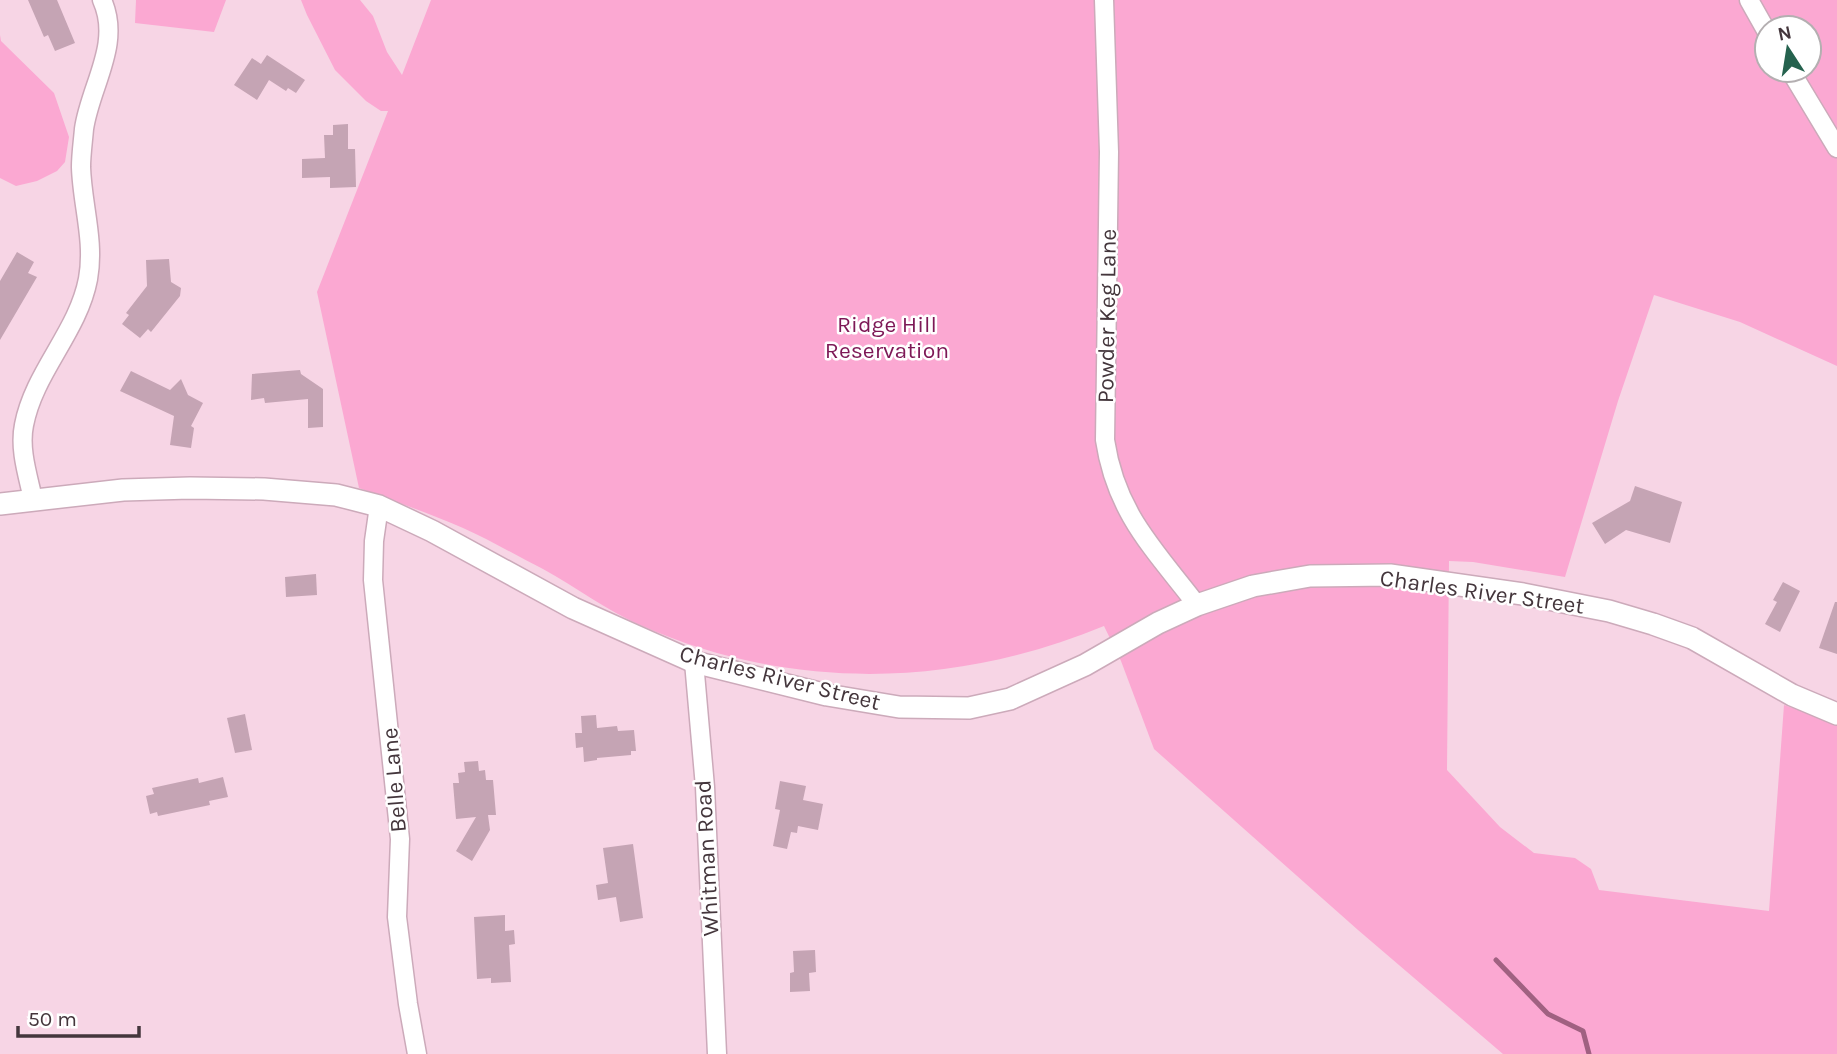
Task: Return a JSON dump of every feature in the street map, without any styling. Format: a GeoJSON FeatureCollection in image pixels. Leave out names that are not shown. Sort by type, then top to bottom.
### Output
{"type":"FeatureCollection","features":[{"type":"Feature","properties":{"kind":"street"},"geometry":{"type":"LineString","coordinates":[[33,499],[24,457],[23,426],[36,388],[80,307],[88,277],[90,238],[81,166],[85,126],[105,58],[109,30],[102,0]]}},
{"type":"Feature","properties":{"kind":"street","name":"Powder Keg Lane"},"geometry":{"type":"LineString","coordinates":[[1104,0],[1110,152],[1105,440],[1109,468],[1117,492],[1133,523],[1197,605]]}},
{"type":"Feature","properties":{"kind":"street"},"geometry":{"type":"LineString","coordinates":[[1798,84],[1837,148]]}},
{"type":"Feature","properties":{"kind":"street","name":"Charles River Street"},"geometry":{"type":"LineString","coordinates":[[0,504],[123,489],[264,488],[336,495],[379,506],[432,531],[573,608],[694,662],[827,695],[899,707],[969,708],[1010,699],[1059,678],[1158,623],[1197,605],[1253,586],[1310,576],[1390,575],[1523,594],[1609,611],[1692,638],[1799,699],[1837,714]]}},
{"type":"Feature","properties":{"kind":"street","name":"Belle Lane"},"geometry":{"type":"LineString","coordinates":[[379,506],[374,541],[373,580],[400,839],[397,917],[417,1054]]}},
{"type":"Feature","properties":{"kind":"street","name":"Whitman Road"},"geometry":{"type":"LineString","coordinates":[[694,662],[705,788],[717,1054]]}},
{"type":"Feature","properties":{"kind":"green space"},"geometry":{"type":"Polygon","coordinates":[[[136,0],[226,0],[214,32],[135,23],[136,0]]]}},
{"type":"Feature","properties":{"kind":"green space","name":"Ridge Hill Reservation"},"geometry":{"type":"Polygon","coordinates":[[[301,0],[360,0],[373,16],[387,52],[402,75],[431,0],[1837,0],[1837,366],[1740,322],[1654,295],[1618,401],[1565,577],[1473,562],[1449,561],[1447,770],[1500,827],[1534,853],[1575,858],[1591,869],[1599,890],[1769,911],[1784,705],[1837,723],[1837,1054],[1503,1054],[1154,749],[1121,661],[1104,626],[1047,647],[931,671],[872,674],[813,671],[755,662],[697,647],[640,625],[543,569],[473,533],[359,488],[317,292],[388,111],[381,111],[366,101],[335,70],[301,0]]]}},
{"type":"Feature","properties":{"kind":"green space"},"geometry":{"type":"Polygon","coordinates":[[[0,35],[1,41],[54,93],[69,137],[65,162],[57,171],[37,181],[16,186],[0,178],[0,35]]]}},
{"type":"Feature","properties":{"kind":"building"},"geometry":{"type":"Polygon","coordinates":[[[28,0],[57,0],[75,43],[55,51],[48,35],[44,37],[28,0]]]}},
{"type":"Feature","properties":{"kind":"building"},"geometry":{"type":"Polygon","coordinates":[[[267,55],[305,80],[296,93],[288,88],[286,91],[269,80],[257,100],[234,85],[252,58],[261,64],[267,55]]]}},
{"type":"Feature","properties":{"kind":"building"},"geometry":{"type":"Polygon","coordinates":[[[348,124],[348,149],[355,149],[356,187],[330,188],[330,177],[302,178],[302,159],[325,158],[324,135],[333,135],[333,125],[348,124]]]}},
{"type":"Feature","properties":{"kind":"building"},"geometry":{"type":"Polygon","coordinates":[[[17,252],[34,262],[28,273],[37,277],[0,340],[0,281],[17,252]]]}},
{"type":"Feature","properties":{"kind":"building"},"geometry":{"type":"Polygon","coordinates":[[[169,259],[171,282],[181,288],[180,296],[151,332],[148,329],[140,338],[122,324],[129,315],[126,313],[147,286],[146,260],[169,259]]]}},
{"type":"Feature","properties":{"kind":"building"},"geometry":{"type":"Polygon","coordinates":[[[300,370],[301,374],[323,389],[323,427],[308,428],[308,399],[265,403],[264,398],[251,400],[252,374],[300,370]]]}},
{"type":"Feature","properties":{"kind":"building"},"geometry":{"type":"Polygon","coordinates":[[[131,371],[170,390],[181,379],[188,395],[203,403],[191,426],[194,428],[191,448],[170,445],[174,416],[120,391],[131,371]]]}},
{"type":"Feature","properties":{"kind":"building"},"geometry":{"type":"Polygon","coordinates":[[[1635,486],[1682,502],[1670,543],[1626,530],[1605,544],[1592,523],[1630,501],[1635,486]]]}},
{"type":"Feature","properties":{"kind":"building"},"geometry":{"type":"Polygon","coordinates":[[[316,574],[317,595],[286,597],[285,577],[316,574]]]}},
{"type":"Feature","properties":{"kind":"building"},"geometry":{"type":"Polygon","coordinates":[[[1783,582],[1800,591],[1780,632],[1765,624],[1777,602],[1773,600],[1783,582]]]}},
{"type":"Feature","properties":{"kind":"building"},"geometry":{"type":"Polygon","coordinates":[[[1837,602],[1837,654],[1819,648],[1837,602]]]}},
{"type":"Feature","properties":{"kind":"building"},"geometry":{"type":"Polygon","coordinates":[[[245,714],[252,750],[235,753],[227,718],[245,714]]]}},
{"type":"Feature","properties":{"kind":"building"},"geometry":{"type":"Polygon","coordinates":[[[596,715],[597,728],[617,726],[618,731],[634,730],[636,751],[631,751],[631,755],[584,762],[583,747],[576,748],[575,733],[582,733],[581,716],[596,715]]]}},
{"type":"Feature","properties":{"kind":"building"},"geometry":{"type":"Polygon","coordinates":[[[478,761],[479,771],[485,770],[486,780],[493,780],[496,815],[488,815],[490,830],[472,861],[456,851],[476,817],[456,819],[453,783],[459,783],[458,773],[465,772],[464,762],[478,761]]]}},
{"type":"Feature","properties":{"kind":"building"},"geometry":{"type":"Polygon","coordinates":[[[223,777],[228,797],[209,801],[210,805],[158,816],[157,812],[150,814],[146,796],[154,794],[152,788],[198,778],[199,783],[223,777]]]}},
{"type":"Feature","properties":{"kind":"building"},"geometry":{"type":"Polygon","coordinates":[[[780,781],[806,786],[803,800],[823,804],[818,830],[798,826],[797,833],[791,832],[787,849],[773,846],[780,810],[775,809],[780,781]]]}},
{"type":"Feature","properties":{"kind":"building"},"geometry":{"type":"Polygon","coordinates":[[[633,844],[643,918],[620,922],[616,897],[598,900],[596,885],[608,883],[603,848],[633,844]]]}},
{"type":"Feature","properties":{"kind":"building"},"geometry":{"type":"Polygon","coordinates":[[[505,915],[505,931],[514,930],[515,944],[509,945],[511,982],[491,983],[491,978],[477,979],[474,917],[505,915]]]}},
{"type":"Feature","properties":{"kind":"building"},"geometry":{"type":"Polygon","coordinates":[[[815,950],[816,972],[809,973],[810,991],[790,992],[790,973],[794,972],[793,951],[815,950]]]}},
{"type":"Feature","properties":{"kind":"waterway"},"geometry":{"type":"LineString","coordinates":[[1496,960],[1548,1014],[1583,1031],[1589,1054]]}}]}
